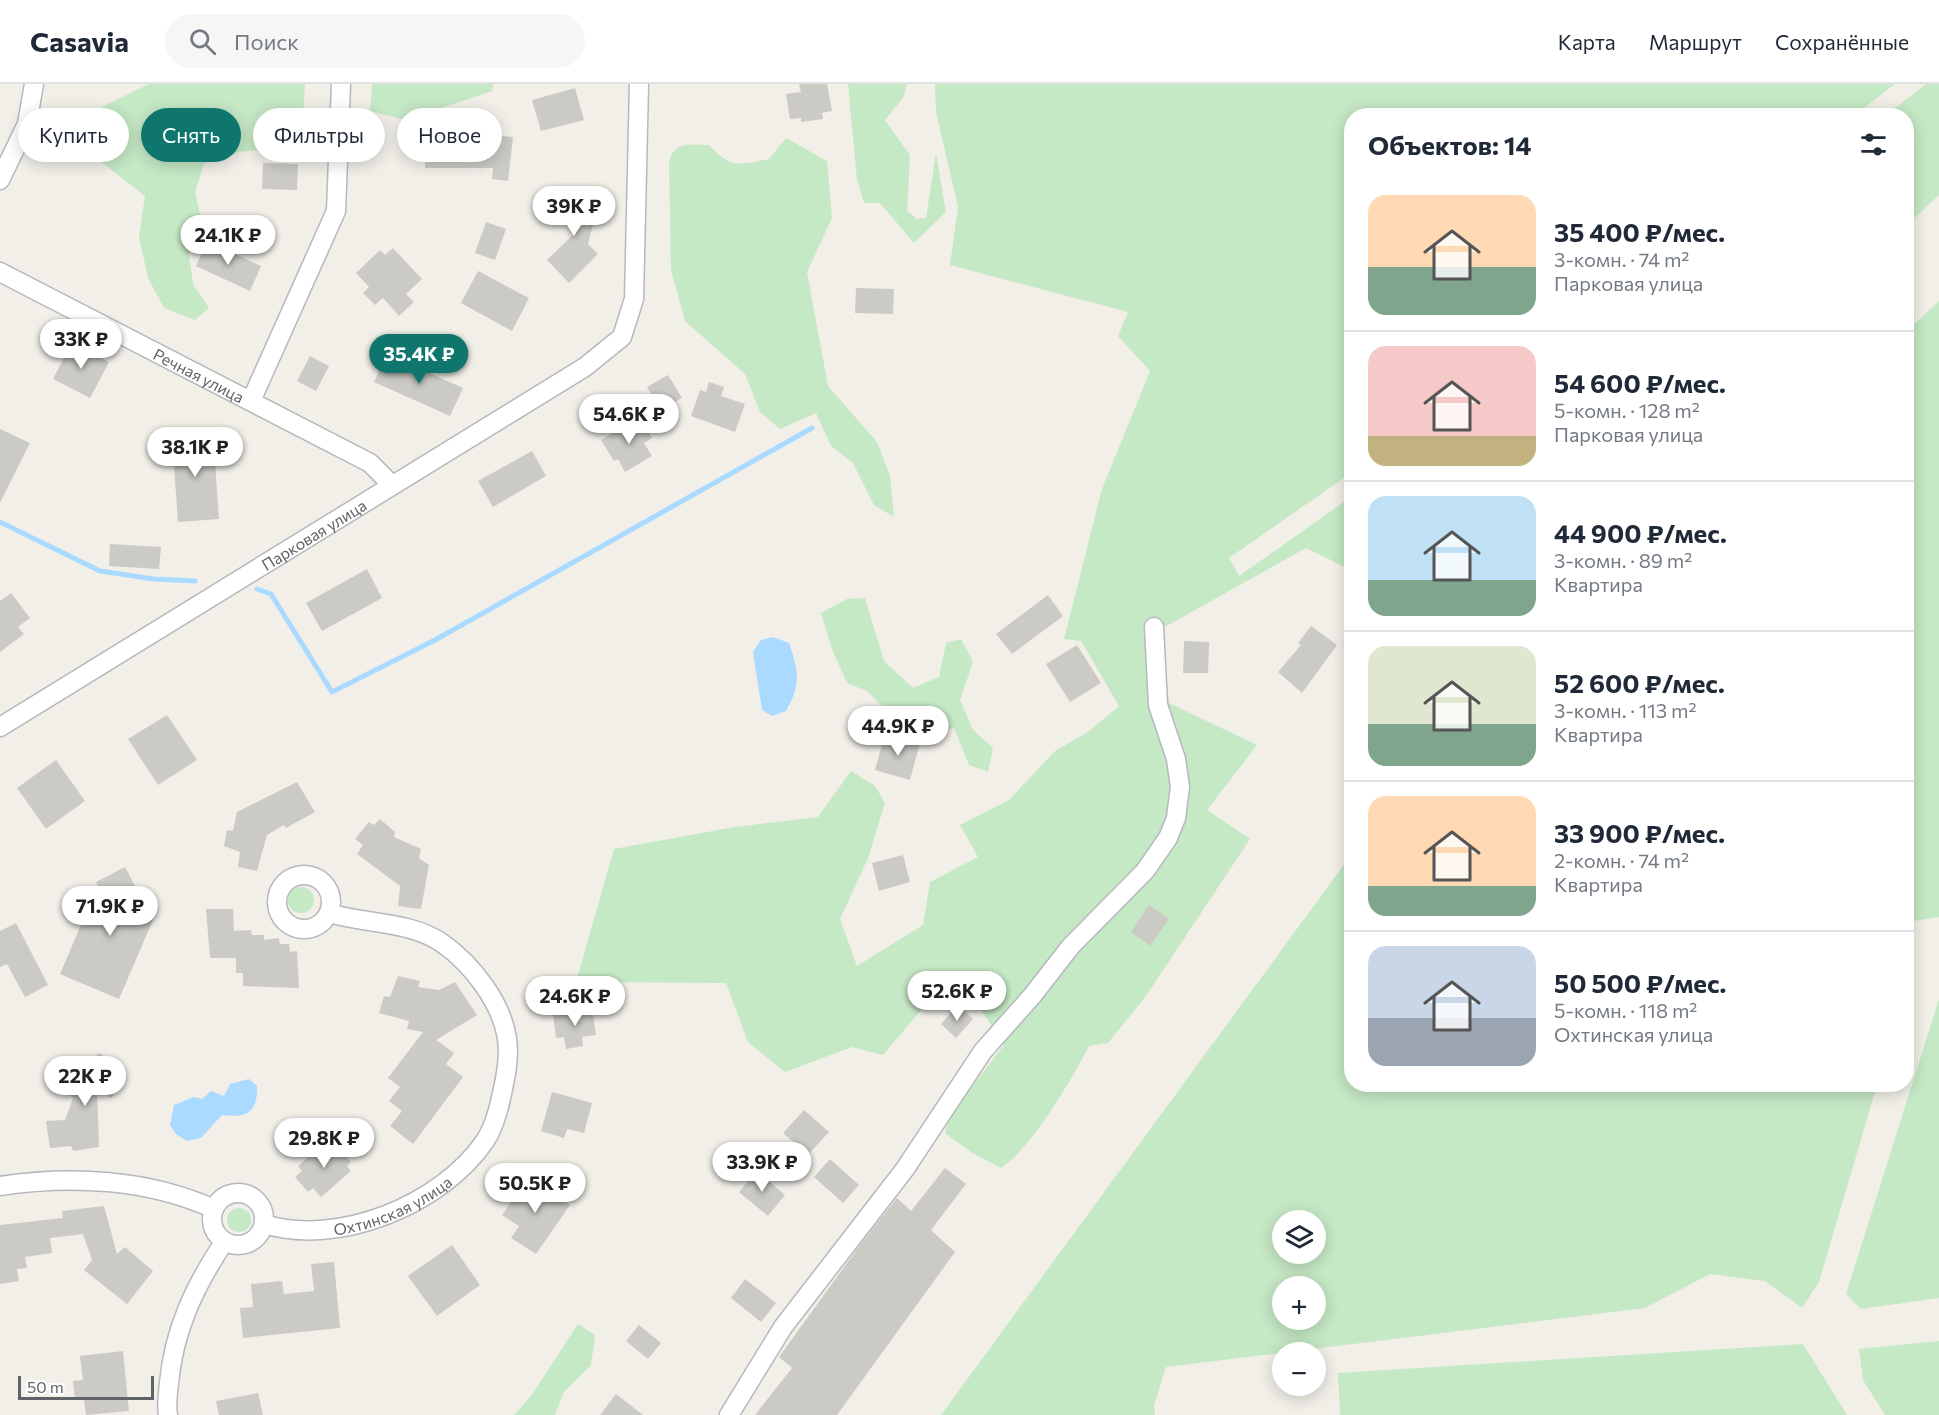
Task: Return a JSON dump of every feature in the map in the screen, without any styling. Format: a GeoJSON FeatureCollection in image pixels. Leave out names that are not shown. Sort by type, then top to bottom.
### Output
{"type":"FeatureCollection","features":[{"type":"Feature","properties":{"kind":"street"},"geometry":{"type":"LineString","coordinates":[[0,180],[27,124],[34,84]]}},
{"type":"Feature","properties":{"kind":"street"},"geometry":{"type":"LineString","coordinates":[[251,401],[336,211],[341,84]]}},
{"type":"Feature","properties":{"kind":"street","name":"Парковая улица"},"geometry":{"type":"LineString","coordinates":[[0,727],[585,367],[622,337],[634,299],[639,84]]}},
{"type":"Feature","properties":{"kind":"street","name":"Речная улица"},"geometry":{"type":"LineString","coordinates":[[0,272],[370,463],[392,485]]}},
{"type":"Feature","properties":{"kind":"street"},"geometry":{"type":"LineString","coordinates":[[729,1415],[783,1327],[905,1169],[983,1051],[1032,996],[1071,946],[1144,872],[1168,838],[1176,818],[1180,787],[1176,759],[1158,705],[1154,627]]}},
{"type":"Feature","properties":{"kind":"street","name":"Охтинская улица"},"geometry":{"type":"LineString","coordinates":[[264,1224],[285,1231],[330,1231],[386,1215],[414,1202],[463,1165],[486,1140],[499,1108],[506,1076],[507,1039],[498,1011],[483,984],[462,959],[441,942],[389,922],[350,919],[329,913]]}},
{"type":"Feature","properties":{"kind":"street"},"geometry":{"type":"LineString","coordinates":[[0,1186],[34,1180],[94,1180],[142,1187],[214,1209]]}},
{"type":"Feature","properties":{"kind":"street"},"geometry":{"type":"LineString","coordinates":[[239,1192],[252,1196],[262,1206],[264,1224],[261,1233],[251,1243],[237,1246],[224,1242],[214,1232],[212,1218],[214,1209],[225,1195],[239,1192]]}},
{"type":"Feature","properties":{"kind":"street"},"geometry":{"type":"LineString","coordinates":[[168,1415],[171,1360],[184,1314],[202,1276],[224,1242]]}},
{"type":"Feature","properties":{"kind":"green space"},"geometry":{"type":"Polygon","coordinates":[[[149,84],[305,84],[304,108],[253,108],[253,151],[241,152],[241,108],[141,108],[141,162],[210,162],[204,164],[195,192],[203,228],[189,255],[193,284],[209,308],[195,320],[164,308],[148,278],[139,237],[145,196],[101,162],[129,162],[129,108],[100,108],[149,84]]]}},
{"type":"Feature","properties":{"kind":"green space"},"geometry":{"type":"Polygon","coordinates":[[[372,84],[493,84],[492,91],[442,108],[397,108],[397,118],[385,115],[385,108],[370,108],[372,84]]]}},
{"type":"Feature","properties":{"kind":"green space"},"geometry":{"type":"Polygon","coordinates":[[[848,84],[907,84],[903,98],[885,120],[910,155],[907,211],[917,219],[926,218],[936,153],[946,212],[914,243],[880,203],[864,203],[857,180],[848,84]]]}},
{"type":"Feature","properties":{"kind":"green space"},"geometry":{"type":"Polygon","coordinates":[[[935,84],[1895,84],[1864,108],[1344,108],[1344,478],[1229,558],[1239,576],[1344,502],[1344,567],[1306,548],[1161,629],[1169,703],[1257,745],[1207,810],[1250,839],[1146,996],[1108,1043],[1089,1046],[1062,1094],[1038,1130],[1013,1159],[1001,1168],[971,1152],[945,1133],[948,1118],[1004,1045],[955,970],[883,1055],[852,1047],[785,1072],[748,1042],[726,983],[576,982],[614,849],[735,827],[818,817],[851,771],[875,786],[885,803],[868,858],[840,919],[857,966],[923,925],[930,882],[978,857],[960,825],[1009,800],[1055,751],[1088,732],[1119,706],[1081,641],[1064,639],[1102,489],[1150,371],[1118,336],[1128,312],[950,265],[958,207],[936,112],[935,84]]]}},
{"type":"Feature","properties":{"kind":"green space"},"geometry":{"type":"Polygon","coordinates":[[[1926,84],[1939,84],[1939,195],[1914,218],[1914,108],[1895,108],[1926,84]]]}},
{"type":"Feature","properties":{"kind":"green space"},"geometry":{"type":"Polygon","coordinates":[[[786,138],[827,161],[832,218],[807,272],[828,386],[877,442],[890,476],[894,517],[874,505],[853,463],[831,446],[816,413],[780,429],[760,412],[745,374],[685,321],[671,270],[669,161],[672,154],[684,145],[709,145],[729,162],[750,163],[769,159],[786,138]]]}},
{"type":"Feature","properties":{"kind":"green space"},"geometry":{"type":"Polygon","coordinates":[[[1939,301],[1939,917],[1914,921],[1914,324],[1939,301]]]}},
{"type":"Feature","properties":{"kind":"green space"},"geometry":{"type":"Polygon","coordinates":[[[865,598],[884,661],[913,688],[939,677],[946,643],[961,639],[973,662],[960,700],[973,730],[993,748],[988,772],[969,765],[954,728],[924,733],[891,715],[867,691],[847,683],[832,649],[821,613],[847,599],[865,598]]]}},
{"type":"Feature","properties":{"kind":"green space"},"geometry":{"type":"Polygon","coordinates":[[[1344,865],[1344,1092],[1875,1092],[1819,1282],[1802,1308],[1765,1281],[1710,1274],[1645,1308],[1326,1347],[1326,1342],[1272,1342],[1272,1354],[1166,1367],[1154,1405],[1155,1415],[941,1415],[1344,865]]]}},
{"type":"Feature","properties":{"kind":"green space"},"geometry":{"type":"Polygon","coordinates":[[[301,887],[310,891],[314,900],[310,909],[301,913],[292,909],[288,900],[292,891],[301,887]]]}},
{"type":"Feature","properties":{"kind":"green space"},"geometry":{"type":"Polygon","coordinates":[[[1939,999],[1939,1298],[1861,1309],[1846,1294],[1910,1092],[1914,1092],[1914,1078],[1939,999]]]}},
{"type":"Feature","properties":{"kind":"green space"},"geometry":{"type":"Polygon","coordinates":[[[239,1208],[248,1211],[251,1220],[248,1229],[239,1232],[230,1229],[227,1220],[230,1211],[239,1208]]]}},
{"type":"Feature","properties":{"kind":"green space"},"geometry":{"type":"Polygon","coordinates":[[[578,1324],[595,1335],[591,1365],[564,1392],[555,1415],[514,1415],[531,1396],[578,1324]]]}},
{"type":"Feature","properties":{"kind":"green space"},"geometry":{"type":"Polygon","coordinates":[[[1939,1341],[1939,1415],[1885,1415],[1863,1380],[1859,1349],[1939,1341]]]}},
{"type":"Feature","properties":{"kind":"green space"},"geometry":{"type":"Polygon","coordinates":[[[1803,1344],[1847,1415],[1340,1415],[1338,1373],[1803,1344]]]}},
{"type":"Feature","properties":{"kind":"water"},"geometry":{"type":"Polygon","coordinates":[[[773,637],[789,643],[797,678],[791,702],[786,711],[772,716],[762,710],[753,652],[761,640],[773,637]]]}},
{"type":"Feature","properties":{"kind":"water"},"geometry":{"type":"Polygon","coordinates":[[[249,1079],[257,1086],[257,1095],[253,1108],[249,1112],[238,1116],[222,1115],[201,1138],[187,1141],[176,1134],[170,1125],[174,1105],[194,1097],[202,1099],[211,1091],[224,1096],[230,1084],[249,1079]]]}},
{"type":"Feature","properties":{"kind":"building"},"geometry":{"type":"Polygon","coordinates":[[[799,84],[827,84],[832,111],[822,113],[823,119],[801,122],[801,118],[790,119],[786,94],[801,92],[799,84]]]}},
{"type":"Feature","properties":{"kind":"building"},"geometry":{"type":"Polygon","coordinates":[[[575,88],[584,120],[541,131],[532,100],[575,88]]]}},
{"type":"Feature","properties":{"kind":"building"},"geometry":{"type":"Polygon","coordinates":[[[502,136],[513,137],[508,181],[492,179],[493,168],[425,168],[425,162],[502,162],[502,136]]]}},
{"type":"Feature","properties":{"kind":"building"},"geometry":{"type":"Polygon","coordinates":[[[263,163],[298,164],[297,190],[262,189],[263,163]]]}},
{"type":"Feature","properties":{"kind":"building"},"geometry":{"type":"Polygon","coordinates":[[[555,195],[598,205],[588,244],[598,254],[569,283],[547,260],[583,225],[550,217],[555,195]]]}},
{"type":"Feature","properties":{"kind":"building"},"geometry":{"type":"Polygon","coordinates":[[[486,222],[506,229],[495,260],[475,253],[486,222]]]}},
{"type":"Feature","properties":{"kind":"building"},"geometry":{"type":"Polygon","coordinates":[[[207,241],[261,266],[250,291],[196,266],[207,241]]]}},
{"type":"Feature","properties":{"kind":"building"},"geometry":{"type":"Polygon","coordinates":[[[393,248],[422,279],[406,294],[414,302],[399,316],[383,298],[375,305],[363,293],[369,287],[356,273],[380,250],[385,255],[393,248]]]}},
{"type":"Feature","properties":{"kind":"building"},"geometry":{"type":"Polygon","coordinates":[[[478,271],[529,298],[512,331],[461,303],[478,271]]]}},
{"type":"Feature","properties":{"kind":"building"},"geometry":{"type":"Polygon","coordinates":[[[856,288],[894,289],[893,314],[855,313],[856,288]]]}},
{"type":"Feature","properties":{"kind":"building"},"geometry":{"type":"Polygon","coordinates":[[[72,343],[109,362],[90,398],[53,379],[72,343]]]}},
{"type":"Feature","properties":{"kind":"building"},"geometry":{"type":"Polygon","coordinates":[[[387,354],[463,388],[450,416],[374,382],[387,354]]]}},
{"type":"Feature","properties":{"kind":"building"},"geometry":{"type":"Polygon","coordinates":[[[310,356],[329,366],[316,391],[297,381],[310,356]]]}},
{"type":"Feature","properties":{"kind":"building"},"geometry":{"type":"Polygon","coordinates":[[[668,375],[682,398],[661,410],[647,387],[668,375]]]}},
{"type":"Feature","properties":{"kind":"building"},"geometry":{"type":"Polygon","coordinates":[[[709,382],[724,387],[721,396],[745,404],[735,432],[691,416],[700,390],[706,392],[709,382]]]}},
{"type":"Feature","properties":{"kind":"building"},"geometry":{"type":"Polygon","coordinates":[[[640,417],[652,438],[644,443],[652,456],[625,472],[618,459],[614,461],[601,440],[640,417]]]}},
{"type":"Feature","properties":{"kind":"building"},"geometry":{"type":"Polygon","coordinates":[[[0,429],[30,443],[0,503],[0,429]]]}},
{"type":"Feature","properties":{"kind":"building"},"geometry":{"type":"Polygon","coordinates":[[[213,435],[219,519],[178,522],[172,438],[213,435]]]}},
{"type":"Feature","properties":{"kind":"building"},"geometry":{"type":"Polygon","coordinates":[[[532,451],[546,476],[493,507],[478,481],[532,451]]]}},
{"type":"Feature","properties":{"kind":"building"},"geometry":{"type":"Polygon","coordinates":[[[110,544],[161,547],[159,569],[109,566],[110,544]]]}},
{"type":"Feature","properties":{"kind":"building"},"geometry":{"type":"Polygon","coordinates":[[[367,569],[382,598],[322,631],[306,603],[367,569]]]}},
{"type":"Feature","properties":{"kind":"building"},"geometry":{"type":"Polygon","coordinates":[[[11,593],[30,618],[18,627],[24,634],[0,652],[0,601],[11,593]]]}},
{"type":"Feature","properties":{"kind":"building"},"geometry":{"type":"Polygon","coordinates":[[[1048,595],[1063,616],[1012,654],[996,634],[1048,595]]]}},
{"type":"Feature","properties":{"kind":"building"},"geometry":{"type":"Polygon","coordinates":[[[1311,626],[1337,645],[1302,693],[1278,672],[1301,645],[1298,643],[1311,626]]]}},
{"type":"Feature","properties":{"kind":"building"},"geometry":{"type":"Polygon","coordinates":[[[1184,641],[1209,642],[1208,673],[1183,673],[1184,641]]]}},
{"type":"Feature","properties":{"kind":"building"},"geometry":{"type":"Polygon","coordinates":[[[1077,645],[1101,683],[1070,702],[1046,664],[1077,645]]]}},
{"type":"Feature","properties":{"kind":"building"},"geometry":{"type":"Polygon","coordinates":[[[167,715],[197,760],[158,785],[128,739],[167,715]]]}},
{"type":"Feature","properties":{"kind":"building"},"geometry":{"type":"Polygon","coordinates":[[[885,734],[920,743],[910,780],[875,770],[885,734]]]}},
{"type":"Feature","properties":{"kind":"building"},"geometry":{"type":"Polygon","coordinates":[[[56,760],[85,801],[46,829],[17,788],[56,760]]]}},
{"type":"Feature","properties":{"kind":"building"},"geometry":{"type":"Polygon","coordinates":[[[297,782],[315,812],[286,828],[284,825],[267,835],[257,871],[238,867],[240,852],[224,846],[227,830],[233,831],[237,812],[297,782]]]}},
{"type":"Feature","properties":{"kind":"building"},"geometry":{"type":"Polygon","coordinates":[[[380,819],[395,832],[394,837],[421,849],[419,858],[429,865],[421,909],[398,906],[400,886],[357,854],[363,845],[355,839],[369,822],[374,825],[380,819]]]}},
{"type":"Feature","properties":{"kind":"building"},"geometry":{"type":"Polygon","coordinates":[[[903,855],[910,882],[879,891],[872,863],[903,855]]]}},
{"type":"Feature","properties":{"kind":"building"},"geometry":{"type":"Polygon","coordinates":[[[125,867],[153,920],[119,999],[60,974],[81,925],[105,898],[96,882],[125,867]]]}},
{"type":"Feature","properties":{"kind":"building"},"geometry":{"type":"Polygon","coordinates":[[[1149,905],[1169,919],[1150,946],[1131,932],[1149,905]]]}},
{"type":"Feature","properties":{"kind":"building"},"geometry":{"type":"Polygon","coordinates":[[[206,909],[233,909],[234,931],[251,930],[252,935],[264,935],[264,940],[279,938],[280,944],[289,944],[290,952],[297,951],[299,988],[243,986],[243,973],[236,973],[236,958],[210,958],[206,909]]]}},
{"type":"Feature","properties":{"kind":"building"},"geometry":{"type":"Polygon","coordinates":[[[16,923],[48,985],[25,997],[7,964],[0,967],[0,931],[16,923]]]}},
{"type":"Feature","properties":{"kind":"building"},"geometry":{"type":"Polygon","coordinates":[[[398,976],[420,981],[418,987],[439,990],[455,982],[477,1015],[436,1040],[454,1053],[446,1064],[463,1077],[413,1144],[390,1126],[402,1111],[389,1101],[400,1087],[388,1078],[423,1032],[407,1029],[409,1021],[379,1013],[384,996],[390,997],[398,976]]]}},
{"type":"Feature","properties":{"kind":"building"},"geometry":{"type":"Polygon","coordinates":[[[958,1005],[973,1019],[956,1038],[941,1024],[958,1005]]]}},
{"type":"Feature","properties":{"kind":"building"},"geometry":{"type":"Polygon","coordinates":[[[592,1008],[596,1035],[582,1037],[583,1046],[566,1049],[564,1037],[556,1038],[553,1014],[592,1008]]]}},
{"type":"Feature","properties":{"kind":"building"},"geometry":{"type":"Polygon","coordinates":[[[99,1053],[118,1065],[112,1073],[123,1082],[111,1098],[97,1088],[99,1147],[73,1151],[71,1146],[50,1148],[46,1121],[65,1120],[73,1098],[66,1091],[99,1053]]]}},
{"type":"Feature","properties":{"kind":"building"},"geometry":{"type":"Polygon","coordinates":[[[552,1092],[592,1103],[584,1133],[567,1129],[564,1138],[541,1131],[552,1092]]]}},
{"type":"Feature","properties":{"kind":"building"},"geometry":{"type":"Polygon","coordinates":[[[804,1110],[829,1132],[808,1155],[783,1133],[804,1110]]]}},
{"type":"Feature","properties":{"kind":"building"},"geometry":{"type":"Polygon","coordinates":[[[331,1138],[351,1162],[347,1166],[351,1171],[321,1197],[313,1188],[308,1192],[295,1177],[302,1171],[298,1166],[331,1138]]]}},
{"type":"Feature","properties":{"kind":"building"},"geometry":{"type":"Polygon","coordinates":[[[830,1159],[859,1185],[843,1203],[814,1177],[830,1159]]]}},
{"type":"Feature","properties":{"kind":"building"},"geometry":{"type":"Polygon","coordinates":[[[945,1168],[966,1184],[931,1230],[955,1252],[837,1415],[755,1415],[792,1368],[779,1357],[863,1241],[897,1198],[911,1211],[945,1168]]]}},
{"type":"Feature","properties":{"kind":"building"},"geometry":{"type":"Polygon","coordinates":[[[757,1171],[785,1195],[768,1216],[739,1192],[757,1171]]]}},
{"type":"Feature","properties":{"kind":"building"},"geometry":{"type":"Polygon","coordinates":[[[529,1176],[570,1205],[536,1254],[511,1238],[519,1226],[502,1215],[529,1176]]]}},
{"type":"Feature","properties":{"kind":"building"},"geometry":{"type":"Polygon","coordinates":[[[104,1206],[117,1254],[125,1247],[153,1271],[127,1304],[84,1270],[92,1260],[83,1234],[50,1238],[52,1253],[25,1257],[27,1268],[17,1269],[19,1281],[0,1284],[0,1225],[63,1218],[62,1211],[104,1206]]]}},
{"type":"Feature","properties":{"kind":"building"},"geometry":{"type":"Polygon","coordinates":[[[452,1245],[480,1285],[437,1316],[408,1276],[452,1245]]]}},
{"type":"Feature","properties":{"kind":"building"},"geometry":{"type":"Polygon","coordinates":[[[334,1262],[340,1328],[243,1338],[240,1308],[253,1307],[251,1284],[282,1281],[284,1294],[314,1291],[311,1264],[334,1262]]]}},
{"type":"Feature","properties":{"kind":"building"},"geometry":{"type":"Polygon","coordinates":[[[745,1279],[776,1303],[761,1322],[731,1298],[745,1279]]]}},
{"type":"Feature","properties":{"kind":"building"},"geometry":{"type":"Polygon","coordinates":[[[639,1325],[661,1343],[648,1359],[626,1341],[639,1325]]]}},
{"type":"Feature","properties":{"kind":"building"},"geometry":{"type":"Polygon","coordinates":[[[123,1351],[129,1411],[86,1415],[84,1399],[75,1400],[73,1381],[83,1380],[80,1356],[123,1351]]]}},
{"type":"Feature","properties":{"kind":"building"},"geometry":{"type":"Polygon","coordinates":[[[258,1393],[263,1415],[219,1415],[216,1401],[258,1393]]]}},
{"type":"Feature","properties":{"kind":"building"},"geometry":{"type":"Polygon","coordinates":[[[616,1394],[643,1415],[600,1415],[616,1394]]]}},
{"type":"Feature","properties":{"kind":"waterway"},"geometry":{"type":"LineString","coordinates":[[257,589],[271,594],[332,692],[435,640],[812,428]]}},
{"type":"Feature","properties":{"kind":"waterway"},"geometry":{"type":"LineString","coordinates":[[0,522],[100,571],[154,579],[195,581]]}}]}
